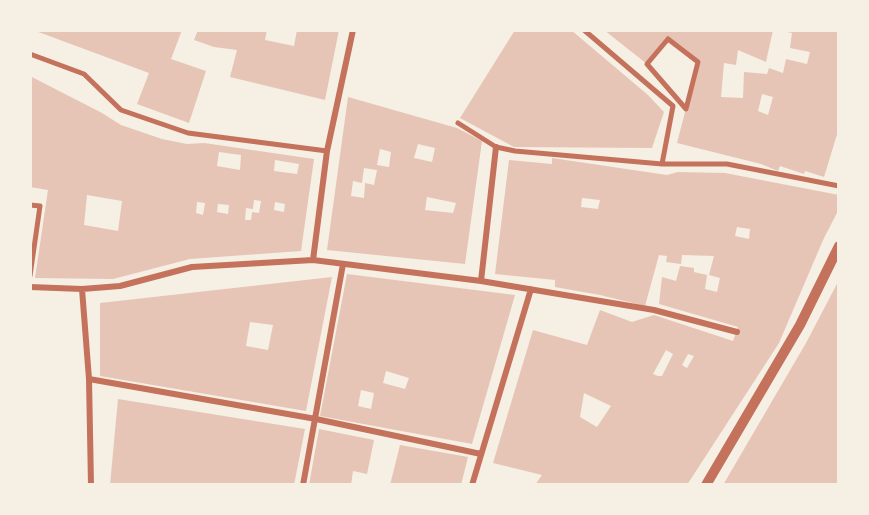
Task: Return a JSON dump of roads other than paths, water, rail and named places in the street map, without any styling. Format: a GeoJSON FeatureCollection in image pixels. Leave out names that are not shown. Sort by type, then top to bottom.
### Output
{"type":"FeatureCollection","features":[{"type":"Feature","properties":{"kind":"street"},"geometry":{"type":"LineString","coordinates":[[312,260],[327,151],[353,30]]}},
{"type":"Feature","properties":{"kind":"street"},"geometry":{"type":"LineString","coordinates":[[584,30],[673,106],[662,164]]}},
{"type":"Feature","properties":{"kind":"street"},"geometry":{"type":"LineString","coordinates":[[668,39],[698,62],[686,109],[647,64],[668,39]]}},
{"type":"Feature","properties":{"kind":"street"},"geometry":{"type":"LineString","coordinates":[[30,54],[84,74],[121,110],[188,134],[327,151]]}},
{"type":"Feature","properties":{"kind":"street"},"geometry":{"type":"LineString","coordinates":[[458,123],[496,147],[515,151],[662,164],[727,164],[839,186]]}},
{"type":"Feature","properties":{"kind":"street"},"geometry":{"type":"LineString","coordinates":[[481,280],[496,147]]}},
{"type":"Feature","properties":{"kind":"street"},"geometry":{"type":"LineString","coordinates":[[30,205],[39,206],[30,276]]}},
{"type":"Feature","properties":{"kind":"street"},"geometry":{"type":"LineString","coordinates":[[706,485],[792,340],[839,246]]}},
{"type":"Feature","properties":{"kind":"street"},"geometry":{"type":"LineString","coordinates":[[30,287],[82,289],[120,286],[192,267],[312,260],[481,280],[654,310],[736,332]]}},
{"type":"Feature","properties":{"kind":"street"},"geometry":{"type":"LineString","coordinates":[[303,485],[343,264]]}},
{"type":"Feature","properties":{"kind":"street"},"geometry":{"type":"LineString","coordinates":[[82,289],[89,379],[91,485]]}},
{"type":"Feature","properties":{"kind":"street"},"geometry":{"type":"LineString","coordinates":[[472,485],[531,289]]}},
{"type":"Feature","properties":{"kind":"street"},"geometry":{"type":"LineString","coordinates":[[89,379],[316,419],[481,453]]}}]}
